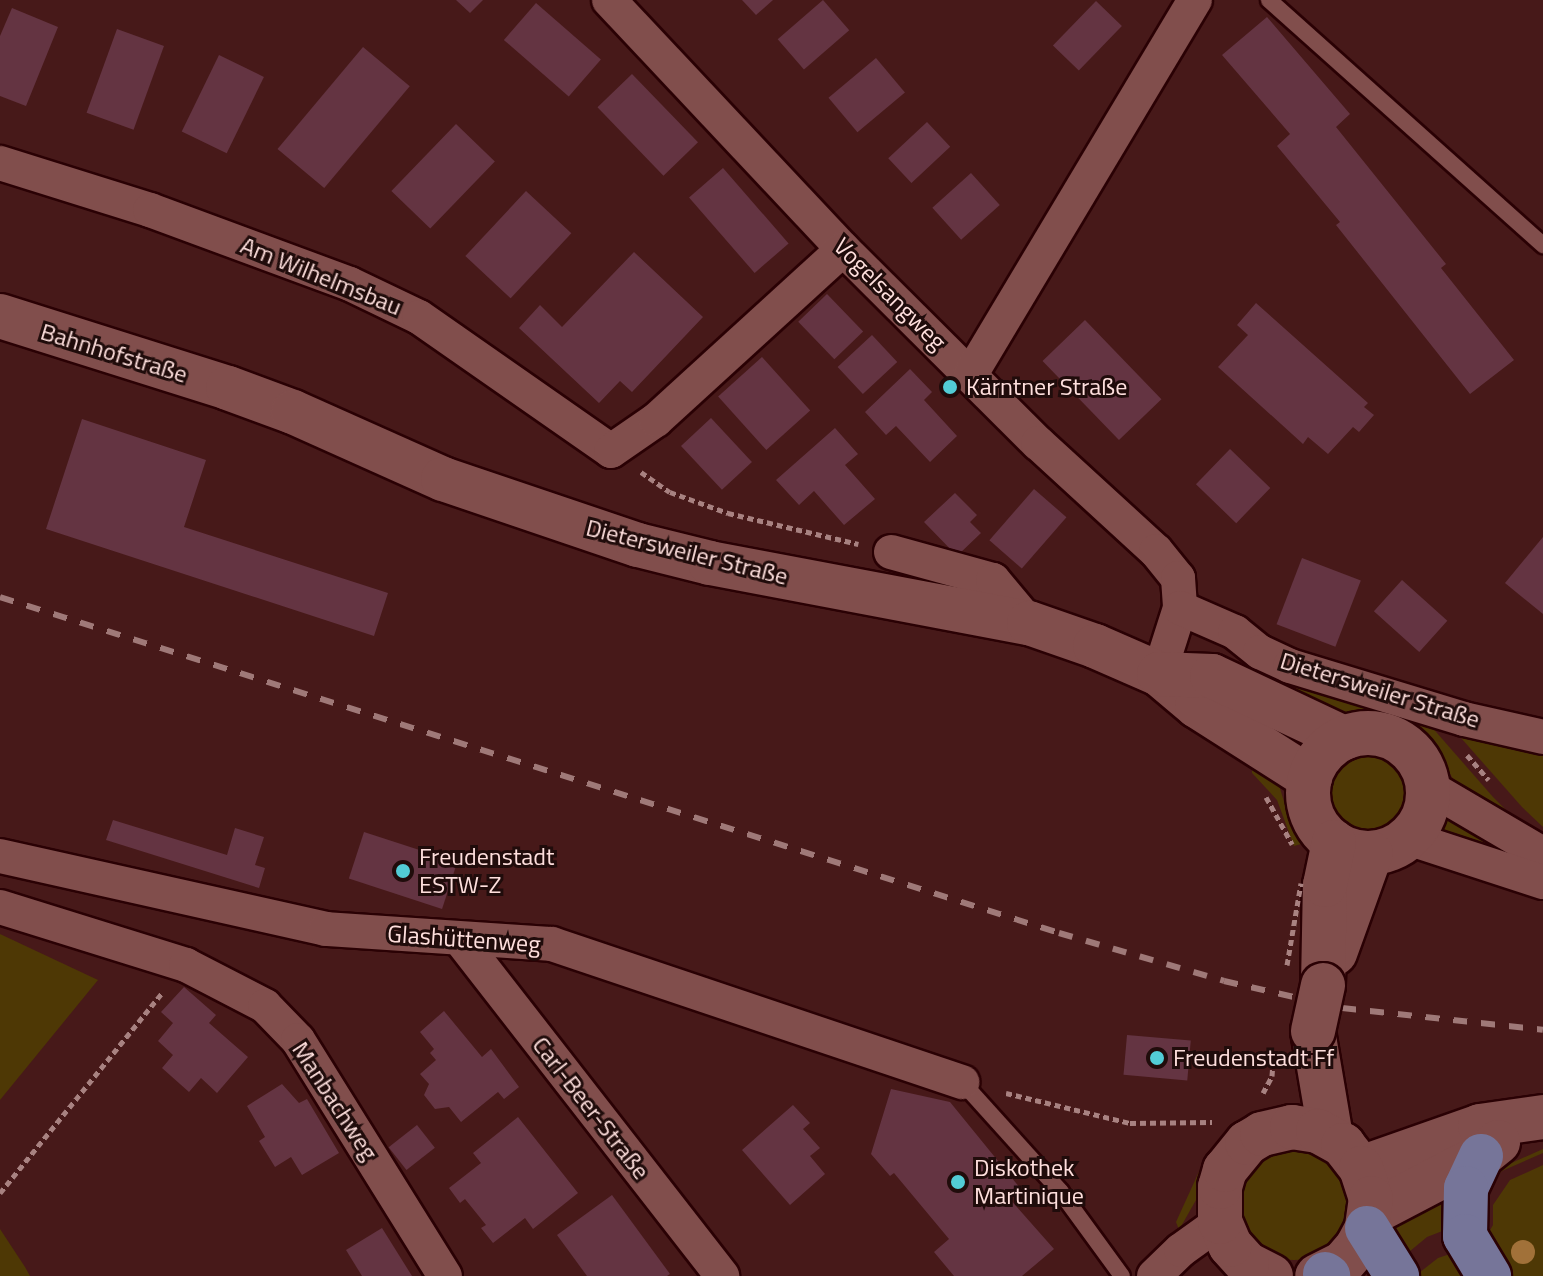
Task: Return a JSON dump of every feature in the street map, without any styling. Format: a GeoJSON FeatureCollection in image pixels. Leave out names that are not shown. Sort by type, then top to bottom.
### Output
{"type":"FeatureCollection","features":[{"type":"Feature","properties":{"kind":"main road"},"geometry":{"type":"LineString","coordinates":[[1481,1156],[1466,1188],[1465,1236],[1489,1276]]}},
{"type":"Feature","properties":{"kind":"main road"},"geometry":{"type":"LineString","coordinates":[[1368,1221],[1397,1276]]}},
{"type":"Feature","properties":{"kind":"street","name":"Vogelsangweg"},"geometry":{"type":"LineString","coordinates":[[609,0],[843,249],[1038,443],[1156,551],[1178,578],[1180,608]]}},
{"type":"Feature","properties":{"kind":"street"},"geometry":{"type":"LineString","coordinates":[[971,374],[1195,0]]}},
{"type":"Feature","properties":{"kind":"street","name":"Am Wilhelmsbau"},"geometry":{"type":"LineString","coordinates":[[0,163],[150,210],[350,284],[419,317],[611,451]]}},
{"type":"Feature","properties":{"kind":"street"},"geometry":{"type":"LineString","coordinates":[[611,451],[656,420],[843,249]]}},
{"type":"Feature","properties":{"kind":"street","name":"Bahnhofstraße"},"geometry":{"type":"LineString","coordinates":[[0,316],[228,388]]}},
{"type":"Feature","properties":{"kind":"street","name":"Dietersweiler Straße"},"geometry":{"type":"LineString","coordinates":[[228,388],[293,412],[443,479],[638,545],[710,563],[1029,623],[1159,674],[1197,706],[1310,778]]}},
{"type":"Feature","properties":{"kind":"street"},"geometry":{"type":"LineString","coordinates":[[891,552],[993,580],[1029,623]]}},
{"type":"Feature","properties":{"kind":"street"},"geometry":{"type":"LineString","coordinates":[[1159,674],[1180,608]]}},
{"type":"Feature","properties":{"kind":"street","name":"Dietersweiler Straße"},"geometry":{"type":"LineString","coordinates":[[1180,608],[1235,632],[1260,652],[1290,666],[1464,719],[1543,737]]}},
{"type":"Feature","properties":{"kind":"street","name":"Dietersweiler Straße"},"geometry":{"type":"LineString","coordinates":[[1159,674],[1212,676],[1344,738]]}},
{"type":"Feature","properties":{"kind":"street"},"geometry":{"type":"LineString","coordinates":[[1331,1137],[1304,980],[1350,865],[1420,823],[1427,805],[1427,786],[1423,768],[1412,752],[1398,741],[1381,734],[1362,733],[1344,738],[1323,754],[1310,778],[1311,814],[1350,865],[1543,882]]}},
{"type":"Feature","properties":{"kind":"street"},"geometry":{"type":"LineString","coordinates":[[1427,786],[1543,854]]}},
{"type":"Feature","properties":{"kind":"street","name":"Glashüttenweg"},"geometry":{"type":"LineString","coordinates":[[0,856],[326,929],[552,944],[962,1082]]}},
{"type":"Feature","properties":{"kind":"street"},"geometry":{"type":"LineString","coordinates":[[0,907],[186,965]]}},
{"type":"Feature","properties":{"kind":"street","name":"Carl-Beer-Straße"},"geometry":{"type":"LineString","coordinates":[[460,939],[722,1276]]}},
{"type":"Feature","properties":{"kind":"street","name":"Manbachweg"},"geometry":{"type":"LineString","coordinates":[[186,965],[265,1006],[298,1040],[445,1276]]}},
{"type":"Feature","properties":{"kind":"street"},"geometry":{"type":"LineString","coordinates":[[1279,1128],[1313,1031]]}},
{"type":"Feature","properties":{"kind":"street"},"geometry":{"type":"LineString","coordinates":[[1361,1168],[1480,1126],[1534,1119]]}},
{"type":"Feature","properties":{"kind":"street"},"geometry":{"type":"LineString","coordinates":[[1368,1221],[1481,1156],[1534,1119]]}},
{"type":"Feature","properties":{"kind":"street"},"geometry":{"type":"LineString","coordinates":[[1247,1272],[1220,1222],[1218,1205],[1225,1170],[1247,1143],[1279,1128],[1305,1128],[1331,1137],[1353,1155],[1369,1190],[1368,1221],[1357,1247],[1323,1275]]}},
{"type":"Feature","properties":{"kind":"street"},"geometry":{"type":"LineString","coordinates":[[1154,1276],[1181,1250],[1220,1222]]}},
{"type":"Feature","properties":{"kind":"lane"},"geometry":{"type":"LineString","coordinates":[[1269,0],[1543,245]]}},
{"type":"Feature","properties":{"kind":"lane"},"geometry":{"type":"LineString","coordinates":[[962,1082],[1060,1191],[1122,1276]]}},
{"type":"Feature","properties":{"kind":"path"},"geometry":{"type":"LineString","coordinates":[[611,451],[670,492],[728,513],[891,552]]}},
{"type":"Feature","properties":{"kind":"path"},"geometry":{"type":"LineString","coordinates":[[1466,753],[1496,788]]}},
{"type":"Feature","properties":{"kind":"path"},"geometry":{"type":"LineString","coordinates":[[1304,980],[1350,865]]}},
{"type":"Feature","properties":{"kind":"path"},"geometry":{"type":"LineString","coordinates":[[0,1193],[186,965]]}},
{"type":"Feature","properties":{"kind":"path"},"geometry":{"type":"LineString","coordinates":[[962,1082],[1130,1123],[1220,1122]]}},
{"type":"Feature","properties":{"kind":"shaded area"},"geometry":{"type":"Polygon","coordinates":[[[1297,683],[1430,725],[1528,832],[1457,786],[1436,749],[1412,725],[1386,714],[1342,716],[1290,701],[1297,683]]]}},
{"type":"Feature","properties":{"kind":"shaded area"},"geometry":{"type":"Polygon","coordinates":[[[1454,730],[1543,750],[1543,827],[1522,807],[1454,730]]]}},
{"type":"Feature","properties":{"kind":"shaded area"},"geometry":{"type":"Polygon","coordinates":[[[1367,756],[1388,762],[1398,772],[1404,793],[1398,814],[1388,824],[1367,830],[1346,824],[1336,814],[1330,793],[1336,772],[1346,762],[1367,756]]]}},
{"type":"Feature","properties":{"kind":"shaded area"},"geometry":{"type":"Polygon","coordinates":[[[1252,759],[1279,785],[1291,825],[1301,844],[1294,846],[1277,800],[1252,773],[1252,759]]]}},
{"type":"Feature","properties":{"kind":"shaded area"},"geometry":{"type":"Polygon","coordinates":[[[1447,816],[1534,865],[1440,831],[1447,816]]]}},
{"type":"Feature","properties":{"kind":"shaded area"},"geometry":{"type":"Polygon","coordinates":[[[0,934],[98,980],[0,1100],[0,934]]]}},
{"type":"Feature","properties":{"kind":"shaded area"},"geometry":{"type":"Polygon","coordinates":[[[1543,1149],[1543,1153],[1502,1171],[1489,1185],[1500,1168],[1543,1149]]]}},
{"type":"Feature","properties":{"kind":"shaded area"},"geometry":{"type":"Polygon","coordinates":[[[1294,1150],[1315,1154],[1333,1166],[1345,1184],[1349,1205],[1345,1226],[1333,1244],[1315,1256],[1294,1260],[1273,1256],[1255,1244],[1243,1226],[1239,1205],[1243,1184],[1255,1166],[1273,1154],[1294,1150]]]}},
{"type":"Feature","properties":{"kind":"shaded area"},"geometry":{"type":"Polygon","coordinates":[[[1202,1165],[1196,1200],[1179,1230],[1176,1222],[1202,1165]]]}},
{"type":"Feature","properties":{"kind":"shaded area"},"geometry":{"type":"Polygon","coordinates":[[[1543,1165],[1543,1276],[1510,1276],[1486,1237],[1493,1225],[1493,1205],[1510,1180],[1543,1165]]]}},
{"type":"Feature","properties":{"kind":"shaded area"},"geometry":{"type":"Polygon","coordinates":[[[1444,1192],[1445,1230],[1427,1237],[1398,1261],[1393,1231],[1399,1218],[1444,1192]]]}},
{"type":"Feature","properties":{"kind":"shaded area"},"geometry":{"type":"Polygon","coordinates":[[[0,1229],[25,1267],[30,1276],[0,1276],[0,1229]]]}},
{"type":"Feature","properties":{"kind":"shaded area"},"geometry":{"type":"Polygon","coordinates":[[[1450,1254],[1465,1276],[1415,1276],[1438,1258],[1450,1254]]]}},
{"type":"Feature","properties":{"kind":"building"},"geometry":{"type":"Polygon","coordinates":[[[456,0],[483,0],[470,13],[456,0]]]}},
{"type":"Feature","properties":{"kind":"building"},"geometry":{"type":"Polygon","coordinates":[[[742,0],[773,0],[756,15],[742,0]]]}},
{"type":"Feature","properties":{"kind":"building"},"geometry":{"type":"Polygon","coordinates":[[[823,0],[849,30],[804,70],[778,39],[823,0]]]}},
{"type":"Feature","properties":{"kind":"building"},"geometry":{"type":"Polygon","coordinates":[[[1096,1],[1122,26],[1079,71],[1053,46],[1096,1]]]}},
{"type":"Feature","properties":{"kind":"building"},"geometry":{"type":"Polygon","coordinates":[[[536,3],[601,59],[569,96],[504,40],[536,3]]]}},
{"type":"Feature","properties":{"kind":"building"},"geometry":{"type":"Polygon","coordinates":[[[12,8],[58,27],[26,106],[0,96],[0,36],[12,8]]]}},
{"type":"Feature","properties":{"kind":"building"},"geometry":{"type":"Polygon","coordinates":[[[1267,17],[1350,114],[1336,127],[1446,264],[1441,268],[1514,360],[1470,394],[1336,225],[1340,222],[1277,146],[1290,134],[1222,55],[1267,17]]]}},
{"type":"Feature","properties":{"kind":"building"},"geometry":{"type":"Polygon","coordinates":[[[117,29],[164,46],[134,130],[87,113],[117,29]]]}},
{"type":"Feature","properties":{"kind":"building"},"geometry":{"type":"Polygon","coordinates":[[[363,47],[410,86],[324,188],[278,149],[363,47]]]}},
{"type":"Feature","properties":{"kind":"building"},"geometry":{"type":"Polygon","coordinates":[[[219,55],[264,77],[227,153],[182,131],[219,55]]]}},
{"type":"Feature","properties":{"kind":"building"},"geometry":{"type":"Polygon","coordinates":[[[876,58],[905,92],[857,132],[829,98],[876,58]]]}},
{"type":"Feature","properties":{"kind":"building"},"geometry":{"type":"Polygon","coordinates":[[[632,74],[698,142],[663,176],[597,107],[632,74]]]}},
{"type":"Feature","properties":{"kind":"building"},"geometry":{"type":"Polygon","coordinates":[[[927,122],[950,147],[911,183],[888,158],[927,122]]]}},
{"type":"Feature","properties":{"kind":"building"},"geometry":{"type":"Polygon","coordinates":[[[456,124],[495,162],[430,228],[391,191],[456,124]]]}},
{"type":"Feature","properties":{"kind":"building"},"geometry":{"type":"Polygon","coordinates":[[[723,168],[789,243],[755,273],[689,198],[723,168]]]}},
{"type":"Feature","properties":{"kind":"building"},"geometry":{"type":"Polygon","coordinates":[[[971,173],[1000,205],[961,240],[932,208],[971,173]]]}},
{"type":"Feature","properties":{"kind":"building"},"geometry":{"type":"Polygon","coordinates":[[[526,191],[571,233],[511,298],[465,256],[526,191]]]}},
{"type":"Feature","properties":{"kind":"building"},"geometry":{"type":"Polygon","coordinates":[[[634,252],[703,317],[632,392],[620,381],[599,403],[519,328],[540,305],[562,327],[634,252]]]}},
{"type":"Feature","properties":{"kind":"building"},"geometry":{"type":"Polygon","coordinates":[[[827,294],[863,331],[834,359],[798,322],[827,294]]]}},
{"type":"Feature","properties":{"kind":"building"},"geometry":{"type":"Polygon","coordinates":[[[1256,303],[1368,403],[1364,407],[1374,415],[1359,432],[1353,427],[1328,454],[1308,437],[1303,444],[1218,367],[1248,335],[1237,325],[1256,303]]]}},
{"type":"Feature","properties":{"kind":"building"},"geometry":{"type":"Polygon","coordinates":[[[1085,320],[1161,399],[1119,440],[1043,361],[1085,320]]]}},
{"type":"Feature","properties":{"kind":"building"},"geometry":{"type":"Polygon","coordinates":[[[872,335],[897,362],[863,394],[838,367],[872,335]]]}},
{"type":"Feature","properties":{"kind":"building"},"geometry":{"type":"Polygon","coordinates":[[[762,357],[810,411],[766,450],[718,396],[762,357]]]}},
{"type":"Feature","properties":{"kind":"building"},"geometry":{"type":"Polygon","coordinates":[[[910,369],[932,392],[924,400],[957,436],[930,462],[896,426],[886,435],[865,412],[910,369]]]}},
{"type":"Feature","properties":{"kind":"building"},"geometry":{"type":"Polygon","coordinates":[[[711,418],[752,462],[722,490],[681,446],[711,418]]]}},
{"type":"Feature","properties":{"kind":"building"},"geometry":{"type":"Polygon","coordinates":[[[82,419],[206,460],[184,527],[388,593],[374,636],[46,529],[82,419]]]}},
{"type":"Feature","properties":{"kind":"building"},"geometry":{"type":"Polygon","coordinates":[[[835,428],[858,454],[845,465],[875,499],[844,525],[814,491],[799,505],[776,480],[835,428]]]}},
{"type":"Feature","properties":{"kind":"building"},"geometry":{"type":"Polygon","coordinates":[[[1230,449],[1270,488],[1236,523],[1196,484],[1230,449]]]}},
{"type":"Feature","properties":{"kind":"building"},"geometry":{"type":"Polygon","coordinates":[[[1034,489],[1066,517],[1022,569],[989,540],[1034,489]]]}},
{"type":"Feature","properties":{"kind":"building"},"geometry":{"type":"Polygon","coordinates":[[[955,493],[977,515],[970,522],[981,533],[957,556],[924,522],[955,493]]]}},
{"type":"Feature","properties":{"kind":"building"},"geometry":{"type":"Polygon","coordinates":[[[1543,537],[1543,614],[1505,583],[1543,537]]]}},
{"type":"Feature","properties":{"kind":"building"},"geometry":{"type":"Polygon","coordinates":[[[1302,558],[1361,581],[1335,647],[1277,624],[1302,558]]]}},
{"type":"Feature","properties":{"kind":"building"},"geometry":{"type":"Polygon","coordinates":[[[1402,580],[1447,621],[1419,652],[1374,611],[1402,580]]]}},
{"type":"Feature","properties":{"kind":"building"},"geometry":{"type":"Polygon","coordinates":[[[113,820],[227,855],[235,828],[264,837],[255,865],[265,868],[259,888],[106,840],[113,820]]]}},
{"type":"Feature","properties":{"kind":"building","name":"Freudenstadt ESTW-Z"},"geometry":{"type":"Polygon","coordinates":[[[364,832],[457,862],[442,909],[349,879],[364,832]]]}},
{"type":"Feature","properties":{"kind":"building"},"geometry":{"type":"Polygon","coordinates":[[[184,987],[216,1015],[209,1023],[248,1057],[217,1093],[201,1078],[189,1092],[162,1068],[173,1055],[158,1041],[173,1023],[161,1012],[184,987]]]}},
{"type":"Feature","properties":{"kind":"building"},"geometry":{"type":"Polygon","coordinates":[[[444,1011],[482,1057],[491,1049],[519,1087],[504,1099],[498,1092],[461,1122],[449,1107],[435,1109],[424,1095],[429,1084],[420,1074],[436,1060],[430,1053],[434,1049],[420,1032],[444,1011]]]}},
{"type":"Feature","properties":{"kind":"building","name":"Freudenstadt Ff"},"geometry":{"type":"Polygon","coordinates":[[[1127,1035],[1191,1041],[1187,1080],[1124,1075],[1127,1035]]]}},
{"type":"Feature","properties":{"kind":"building"},"geometry":{"type":"Polygon","coordinates":[[[282,1084],[299,1103],[307,1099],[339,1153],[302,1175],[291,1157],[275,1167],[259,1141],[265,1137],[247,1106],[282,1084]]]}},
{"type":"Feature","properties":{"kind":"building","name":"Diskothek Martinique"},"geometry":{"type":"Polygon","coordinates":[[[891,1089],[950,1102],[1020,1188],[1009,1198],[1054,1249],[1022,1276],[954,1276],[934,1252],[949,1239],[894,1173],[890,1176],[871,1154],[891,1089]]]}},
{"type":"Feature","properties":{"kind":"building"},"geometry":{"type":"Polygon","coordinates":[[[793,1105],[810,1123],[803,1129],[820,1148],[810,1156],[825,1174],[790,1205],[742,1150],[793,1105]]]}},
{"type":"Feature","properties":{"kind":"building"},"geometry":{"type":"Polygon","coordinates":[[[518,1117],[578,1193],[533,1229],[525,1218],[493,1243],[481,1228],[486,1225],[465,1199],[460,1203],[449,1188],[481,1163],[473,1153],[518,1117]]]}},
{"type":"Feature","properties":{"kind":"building"},"geometry":{"type":"Polygon","coordinates":[[[417,1125],[435,1148],[406,1170],[389,1147],[417,1125]]]}},
{"type":"Feature","properties":{"kind":"building"},"geometry":{"type":"Polygon","coordinates":[[[612,1195],[670,1274],[587,1276],[557,1235],[612,1195]]]}},
{"type":"Feature","properties":{"kind":"building"},"geometry":{"type":"Polygon","coordinates":[[[382,1228],[412,1276],[362,1276],[346,1250],[382,1228]]]}},
{"type":"Feature","properties":{"kind":"railway"},"geometry":{"type":"LineString","coordinates":[[0,597],[1059,933],[1224,981],[1342,1008],[1543,1030]]}},
{"type":"Feature","properties":{"kind":"place","name":"Kärntner Straße"},"geometry":{"type":"Point","coordinates":[950,387]}},
{"type":"Feature","properties":{"kind":"place","name":"Freudenstadt ESTW-Z"},"geometry":{"type":"Point","coordinates":[403,871]}},
{"type":"Feature","properties":{"kind":"place","name":"Freudenstadt Ff"},"geometry":{"type":"Point","coordinates":[1157,1058]}},
{"type":"Feature","properties":{"kind":"place","name":"Diskothek Martinique"},"geometry":{"type":"Point","coordinates":[958,1182]}}]}
